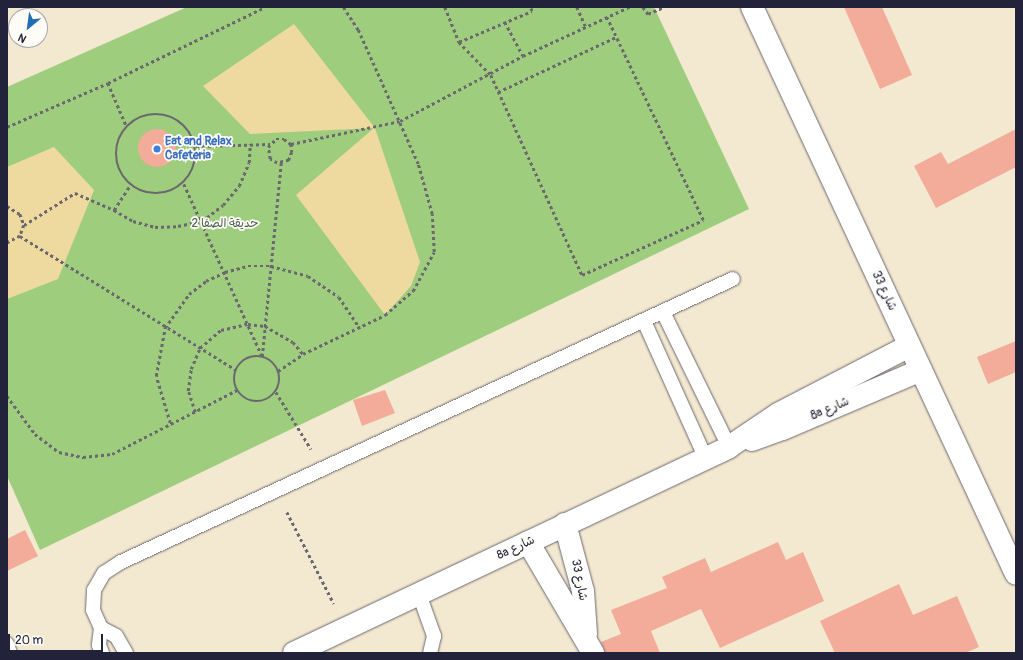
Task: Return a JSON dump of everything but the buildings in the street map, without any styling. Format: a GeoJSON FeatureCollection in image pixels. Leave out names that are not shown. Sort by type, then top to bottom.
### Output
{"type":"FeatureCollection","features":[{"type":"Feature","properties":{"kind":"street","name":"شارع 33"},"geometry":{"type":"LineString","coordinates":[[752,7],[1016,574]]}},
{"type":"Feature","properties":{"kind":"street","name":"8a شارع"},"geometry":{"type":"LineString","coordinates":[[294,653],[705,458],[733,444],[778,414],[909,346]]}},
{"type":"Feature","properties":{"kind":"street","name":"8a شارع"},"geometry":{"type":"LineString","coordinates":[[733,444],[783,429],[921,370]]}},
{"type":"Feature","properties":{"kind":"street","name":"شارع 33"},"geometry":{"type":"LineString","coordinates":[[565,524],[583,591],[589,645]]}},
{"type":"Feature","properties":{"kind":"street","name":"شارع 33"},"geometry":{"type":"LineString","coordinates":[[528,542],[589,645]]}},
{"type":"Feature","properties":{"kind":"lane"},"geometry":{"type":"LineString","coordinates":[[102,653],[99,645],[101,628],[93,610],[94,590],[104,573],[121,562],[733,279]]}},
{"type":"Feature","properties":{"kind":"lane"},"geometry":{"type":"LineString","coordinates":[[663,312],[733,444]]}},
{"type":"Feature","properties":{"kind":"lane"},"geometry":{"type":"LineString","coordinates":[[644,321],[705,458]]}},
{"type":"Feature","properties":{"kind":"lane"},"geometry":{"type":"LineString","coordinates":[[419,594],[434,636],[430,653]]}},
{"type":"Feature","properties":{"kind":"lane"},"geometry":{"type":"LineString","coordinates":[[101,628],[116,636],[126,653]]}},
{"type":"Feature","properties":{"kind":"lane"},"geometry":{"type":"LineString","coordinates":[[7,644],[10,653]]}},
{"type":"Feature","properties":{"kind":"path"},"geometry":{"type":"LineString","coordinates":[[7,127],[108,83],[265,7]]}},
{"type":"Feature","properties":{"kind":"path"},"geometry":{"type":"LineString","coordinates":[[278,371],[303,354],[360,328],[385,314],[413,291],[434,252],[432,214],[418,164],[358,30],[343,7]]}},
{"type":"Feature","properties":{"kind":"path"},"geometry":{"type":"LineString","coordinates":[[445,7],[460,42],[491,75],[582,275],[703,220],[607,18]]}},
{"type":"Feature","properties":{"kind":"path"},"geometry":{"type":"LineString","coordinates":[[460,42],[532,11],[530,7]]}},
{"type":"Feature","properties":{"kind":"path"},"geometry":{"type":"LineString","coordinates":[[578,7],[586,27]]}},
{"type":"Feature","properties":{"kind":"path"},"geometry":{"type":"LineString","coordinates":[[196,146],[270,144],[280,139],[290,144],[400,121],[491,75],[523,56],[629,7]]}},
{"type":"Feature","properties":{"kind":"path"},"geometry":{"type":"LineString","coordinates":[[643,7],[648,14],[664,7]]}},
{"type":"Feature","properties":{"kind":"path"},"geometry":{"type":"LineString","coordinates":[[505,22],[523,56]]}},
{"type":"Feature","properties":{"kind":"path"},"geometry":{"type":"LineString","coordinates":[[498,92],[616,37]]}},
{"type":"Feature","properties":{"kind":"path"},"geometry":{"type":"LineString","coordinates":[[108,83],[126,125]]}},
{"type":"Feature","properties":{"kind":"path"},"geometry":{"type":"LineString","coordinates":[[145,114],[167,114],[187,126],[196,146],[197,160],[192,173],[184,184],[167,194],[148,194],[130,185],[117,167],[115,145],[126,125],[145,114]]}},
{"type":"Feature","properties":{"kind":"path"},"geometry":{"type":"LineString","coordinates":[[7,243],[20,236],[24,225],[75,192],[114,210],[133,221],[155,227],[178,226],[202,221],[223,205],[239,186],[249,163],[250,144]]}},
{"type":"Feature","properties":{"kind":"path"},"geometry":{"type":"LineString","coordinates":[[270,144],[268,151],[270,159],[281,163]]}},
{"type":"Feature","properties":{"kind":"path"},"geometry":{"type":"LineString","coordinates":[[262,357],[281,163],[291,156],[290,144]]}},
{"type":"Feature","properties":{"kind":"path"},"geometry":{"type":"LineString","coordinates":[[184,184],[225,272],[262,357]]}},
{"type":"Feature","properties":{"kind":"path"},"geometry":{"type":"LineString","coordinates":[[114,210],[130,185]]}},
{"type":"Feature","properties":{"kind":"path"},"geometry":{"type":"LineString","coordinates":[[7,206],[20,214],[24,225]]}},
{"type":"Feature","properties":{"kind":"path"},"geometry":{"type":"LineString","coordinates":[[20,236],[165,328],[236,370]]}},
{"type":"Feature","properties":{"kind":"path"},"geometry":{"type":"LineString","coordinates":[[170,423],[156,376],[165,328],[190,294],[225,272],[248,266],[271,266],[308,276],[339,297],[360,328]]}},
{"type":"Feature","properties":{"kind":"path"},"geometry":{"type":"LineString","coordinates":[[194,412],[188,390],[190,369],[200,348],[221,330],[248,324],[265,326],[293,342],[303,354]]}},
{"type":"Feature","properties":{"kind":"path"},"geometry":{"type":"LineString","coordinates":[[262,357],[269,359],[278,371],[280,378],[276,392],[272,397],[258,402],[245,399],[236,390],[234,383],[236,370],[246,359],[262,357]]}},
{"type":"Feature","properties":{"kind":"path"},"geometry":{"type":"LineString","coordinates":[[7,396],[35,434],[59,452],[83,457],[112,454],[236,390]]}},
{"type":"Feature","properties":{"kind":"path"},"geometry":{"type":"LineString","coordinates":[[276,392],[324,469]]}},
{"type":"Feature","properties":{"kind":"path"},"geometry":{"type":"LineString","coordinates":[[305,452],[311,448]]}},
{"type":"Feature","properties":{"kind":"path"},"geometry":{"type":"LineString","coordinates":[[277,491],[346,628]]}},
{"type":"Feature","properties":{"kind":"green space","name":"حديقة الصفا 2"},"geometry":{"type":"Polygon","coordinates":[[[187,7],[654,7],[749,209],[40,550],[7,476],[7,87],[187,7]]]}},
{"type":"Feature","properties":{"kind":"sand"},"geometry":{"type":"Polygon","coordinates":[[[294,24],[375,128],[420,262],[411,286],[385,315],[296,195],[374,128],[250,134],[203,86],[294,24]]]}},
{"type":"Feature","properties":{"kind":"sand"},"geometry":{"type":"Polygon","coordinates":[[[54,147],[94,190],[58,279],[7,299],[7,167],[54,147]]]}},
{"type":"Feature","properties":{"kind":"place","name":"Eat and Relax Cafeteria"},"geometry":{"type":"Point","coordinates":[157,149]}}]}
